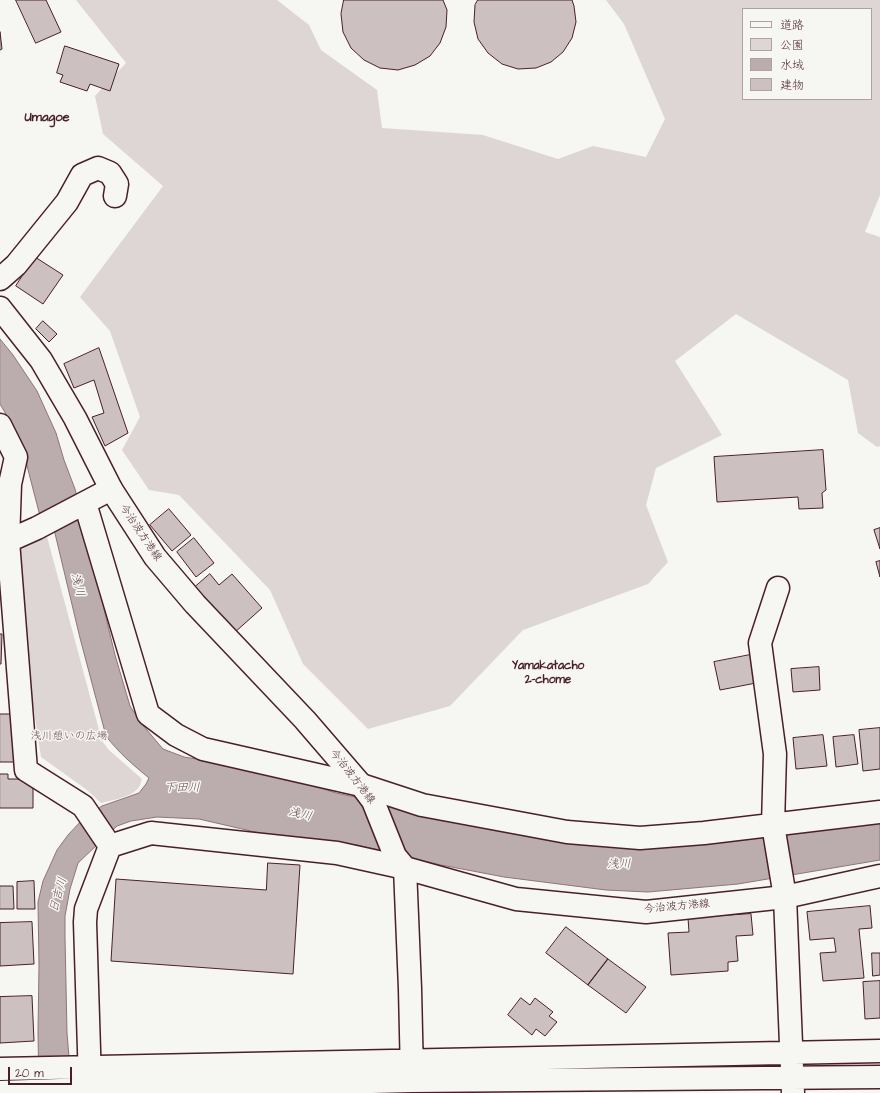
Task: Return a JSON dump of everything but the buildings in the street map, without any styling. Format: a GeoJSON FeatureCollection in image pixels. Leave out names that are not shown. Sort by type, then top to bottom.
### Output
{"type":"FeatureCollection","features":[{"type":"Feature","properties":{"kind":"street"},"geometry":{"type":"LineString","coordinates":[[0,279],[16,265],[67,202],[82,175],[98,168],[110,173],[117,184],[115,196]]}},
{"type":"Feature","properties":{"kind":"street","name":"今治波方港線"},"geometry":{"type":"LineString","coordinates":[[0,308],[4,311],[41,360],[75,418],[111,489],[155,557],[195,604],[305,720],[367,793],[400,862],[516,899],[646,912],[784,888],[880,876]]}},
{"type":"Feature","properties":{"kind":"street"},"geometry":{"type":"LineString","coordinates":[[0,425],[16,457],[10,484],[6,602],[26,770],[83,806],[110,846]]}},
{"type":"Feature","properties":{"kind":"street"},"geometry":{"type":"LineString","coordinates":[[8,541],[37,528],[111,489]]}},
{"type":"Feature","properties":{"kind":"street"},"geometry":{"type":"LineString","coordinates":[[85,503],[148,714],[176,735],[203,749],[367,793],[422,806],[567,832],[640,838],[774,829],[880,812]]}},
{"type":"Feature","properties":{"kind":"street"},"geometry":{"type":"LineString","coordinates":[[778,588],[760,643],[775,754],[774,829],[784,888],[792,1085]]}},
{"type":"Feature","properties":{"kind":"street"},"geometry":{"type":"LineString","coordinates":[[110,846],[151,833],[337,853],[400,862],[410,989],[412,1078]]}},
{"type":"Feature","properties":{"kind":"street"},"geometry":{"type":"LineString","coordinates":[[90,1090],[88,1067],[86,909],[110,846]]}},
{"type":"Feature","properties":{"kind":"street"},"geometry":{"type":"LineString","coordinates":[[0,1092],[412,1078],[791,1053],[880,1051]]}},
{"type":"Feature","properties":{"kind":"street"},"geometry":{"type":"LineString","coordinates":[[0,1069],[88,1067],[412,1078],[792,1085],[880,1077]]}},
{"type":"Feature","properties":{"kind":"street"},"geometry":{"type":"LineString","coordinates":[[25,1069],[26,1092]]}},
{"type":"Feature","properties":{"kind":"green space"},"geometry":{"type":"Polygon","coordinates":[[[76,0],[277,0],[309,25],[321,50],[377,90],[382,128],[483,135],[558,159],[593,146],[646,157],[665,119],[624,24],[606,0],[880,0],[880,195],[865,232],[880,237],[880,446],[877,447],[858,433],[848,380],[736,314],[675,361],[722,435],[656,468],[646,505],[668,562],[648,584],[523,630],[450,706],[368,729],[303,664],[270,590],[179,495],[149,490],[122,450],[140,417],[110,331],[80,297],[163,186],[103,134],[95,96],[126,63],[76,0]]]}},
{"type":"Feature","properties":{"kind":"green space","name":"浅川憩いの広場"},"geometry":{"type":"Polygon","coordinates":[[[46,533],[102,741],[109,750],[142,779],[137,789],[128,795],[101,803],[87,790],[41,757],[23,637],[16,543],[46,533]]]}},
{"type":"Feature","properties":{"kind":"water"},"geometry":{"type":"Polygon","coordinates":[[[0,339],[13,355],[37,391],[56,433],[75,489],[115,655],[130,706],[141,723],[163,749],[184,757],[281,775],[336,793],[548,835],[880,817],[880,860],[738,884],[648,892],[606,890],[504,877],[441,865],[357,845],[268,835],[199,819],[157,817],[131,821],[117,826],[78,863],[70,889],[65,916],[67,1033],[72,1093],[39,1093],[38,902],[43,881],[57,850],[82,820],[102,806],[139,793],[149,778],[126,758],[106,736],[80,638],[53,525],[40,516],[25,458],[7,416],[0,404],[0,339]]]}},
{"type":"Feature","properties":{"kind":"district","name":"Umagoe"},"geometry":{"type":"Point","coordinates":[47,118]}},
{"type":"Feature","properties":{"kind":"district","name":"Yamakatacho 2-chome"},"geometry":{"type":"Point","coordinates":[548,673]}},
{"type":"Feature","properties":{"kind":"water label","name":"浅川"},"geometry":{"type":"Point","coordinates":[77,585]}},
{"type":"Feature","properties":{"kind":"water label","name":"下田川"},"geometry":{"type":"Point","coordinates":[182,788]}},
{"type":"Feature","properties":{"kind":"water label","name":"浅川"},"geometry":{"type":"Point","coordinates":[300,815]}},
{"type":"Feature","properties":{"kind":"water label","name":"浅川"},"geometry":{"type":"Point","coordinates":[619,865]}},
{"type":"Feature","properties":{"kind":"water label","name":"日吉川"},"geometry":{"type":"Point","coordinates":[59,895]}}]}
